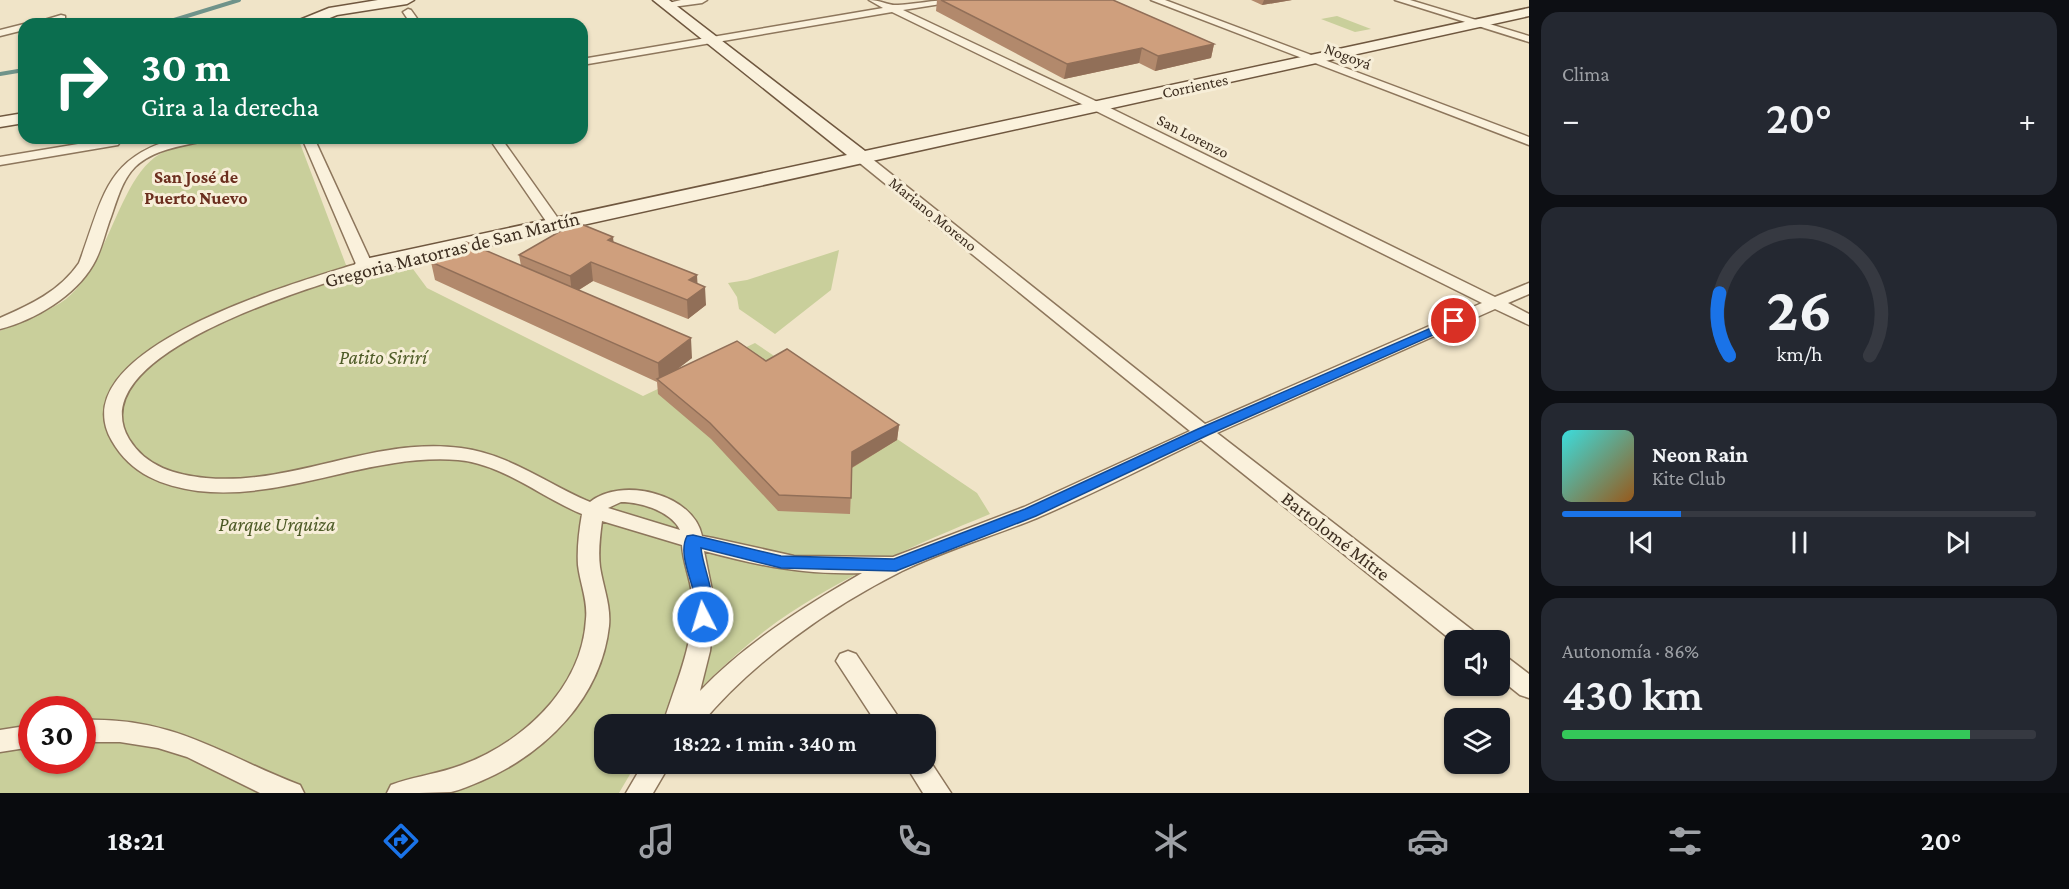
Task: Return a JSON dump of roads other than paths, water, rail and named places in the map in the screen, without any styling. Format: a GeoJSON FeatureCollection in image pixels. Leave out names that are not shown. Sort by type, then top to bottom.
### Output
{"type":"FeatureCollection","features":[{"type":"Feature","properties":{"kind":"street"},"geometry":{"type":"LineString","coordinates":[[663,2],[702,0]]}},
{"type":"Feature","properties":{"kind":"street","name":"San Lorenzo"},"geometry":{"type":"LineString","coordinates":[[874,0],[1098,107],[1529,320]]}},
{"type":"Feature","properties":{"kind":"street"},"geometry":{"type":"LineString","coordinates":[[588,61],[947,0]]}},
{"type":"Feature","properties":{"kind":"street","name":"Nogoyá"},"geometry":{"type":"LineString","coordinates":[[1156,0],[1529,141]]}},
{"type":"Feature","properties":{"kind":"street"},"geometry":{"type":"LineString","coordinates":[[1400,0],[1529,39]]}},
{"type":"Feature","properties":{"kind":"street","name":"Mariano Moreno"},"geometry":{"type":"LineString","coordinates":[[663,2],[861,157],[1203,432]]}},
{"type":"Feature","properties":{"kind":"street"},"geometry":{"type":"LineString","coordinates":[[317,18],[334,11],[408,6]]}},
{"type":"Feature","properties":{"kind":"street","name":"Corrientes"},"geometry":{"type":"LineString","coordinates":[[861,157],[1529,12]]}},
{"type":"Feature","properties":{"kind":"street"},"geometry":{"type":"LineString","coordinates":[[0,33],[18,28]]}},
{"type":"Feature","properties":{"kind":"street"},"geometry":{"type":"LineString","coordinates":[[0,122],[18,119]]}},
{"type":"Feature","properties":{"kind":"street"},"geometry":{"type":"LineString","coordinates":[[0,161],[102,144]]}},
{"type":"Feature","properties":{"kind":"street"},"geometry":{"type":"LineString","coordinates":[[0,324],[50,299],[70,286],[87,263],[120,178],[130,164],[156,149],[175,144]]}},
{"type":"Feature","properties":{"kind":"street"},"geometry":{"type":"LineString","coordinates":[[311,144],[365,266]]}},
{"type":"Feature","properties":{"kind":"street"},"geometry":{"type":"LineString","coordinates":[[499,144],[555,224]]}},
{"type":"Feature","properties":{"kind":"street","name":"Gregoria Matorras de San Martín"},"geometry":{"type":"LineString","coordinates":[[861,157],[365,266],[278,294],[195,329],[151,357],[118,392],[112,408],[115,430],[135,461],[160,476],[189,483],[251,485],[386,456],[426,452],[462,454],[506,467],[593,511],[693,540],[781,562],[896,565]]}},
{"type":"Feature","properties":{"kind":"street"},"geometry":{"type":"LineString","coordinates":[[695,714],[710,696],[762,651],[819,608],[896,565],[1031,512],[1203,432],[1529,288]]}},
{"type":"Feature","properties":{"kind":"street","name":"Bartolomé Mitre"},"geometry":{"type":"LineString","coordinates":[[1203,432],[1455,630]]}},
{"type":"Feature","properties":{"kind":"street"},"geometry":{"type":"LineString","coordinates":[[400,793],[420,790],[478,772],[520,747],[554,718],[582,681],[594,645],[598,616],[590,566],[589,534],[593,511]]}},
{"type":"Feature","properties":{"kind":"street"},"geometry":{"type":"LineString","coordinates":[[679,714],[696,665],[704,603],[694,561],[693,540]]}},
{"type":"Feature","properties":{"kind":"street"},"geometry":{"type":"LineString","coordinates":[[848,661],[884,714]]}},
{"type":"Feature","properties":{"kind":"street"},"geometry":{"type":"LineString","coordinates":[[1510,673],[1529,688]]}},
{"type":"Feature","properties":{"kind":"street"},"geometry":{"type":"LineString","coordinates":[[96,731],[128,732],[181,743],[266,785],[291,793]]}},
{"type":"Feature","properties":{"kind":"street"},"geometry":{"type":"LineString","coordinates":[[0,741],[18,738]]}},
{"type":"Feature","properties":{"kind":"street"},"geometry":{"type":"LineString","coordinates":[[639,793],[651,774]]}},
{"type":"Feature","properties":{"kind":"street"},"geometry":{"type":"LineString","coordinates":[[925,774],[938,793]]}},
{"type":"Feature","properties":{"kind":"waterway"},"geometry":{"type":"LineString","coordinates":[[180,18],[239,0]]}},
{"type":"Feature","properties":{"kind":"waterway"},"geometry":{"type":"LineString","coordinates":[[0,74],[18,71]]}},
{"type":"Feature","properties":{"kind":"district","name":"San José de Puerto Nuevo"},"geometry":{"type":"Point","coordinates":[196,187]}},
{"type":"Feature","properties":{"kind":"park label","name":"Patito Sirirí"},"geometry":{"type":"Point","coordinates":[383,357]}},
{"type":"Feature","properties":{"kind":"park label","name":"Parque Urquiza"},"geometry":{"type":"Point","coordinates":[277,524]}}]}
